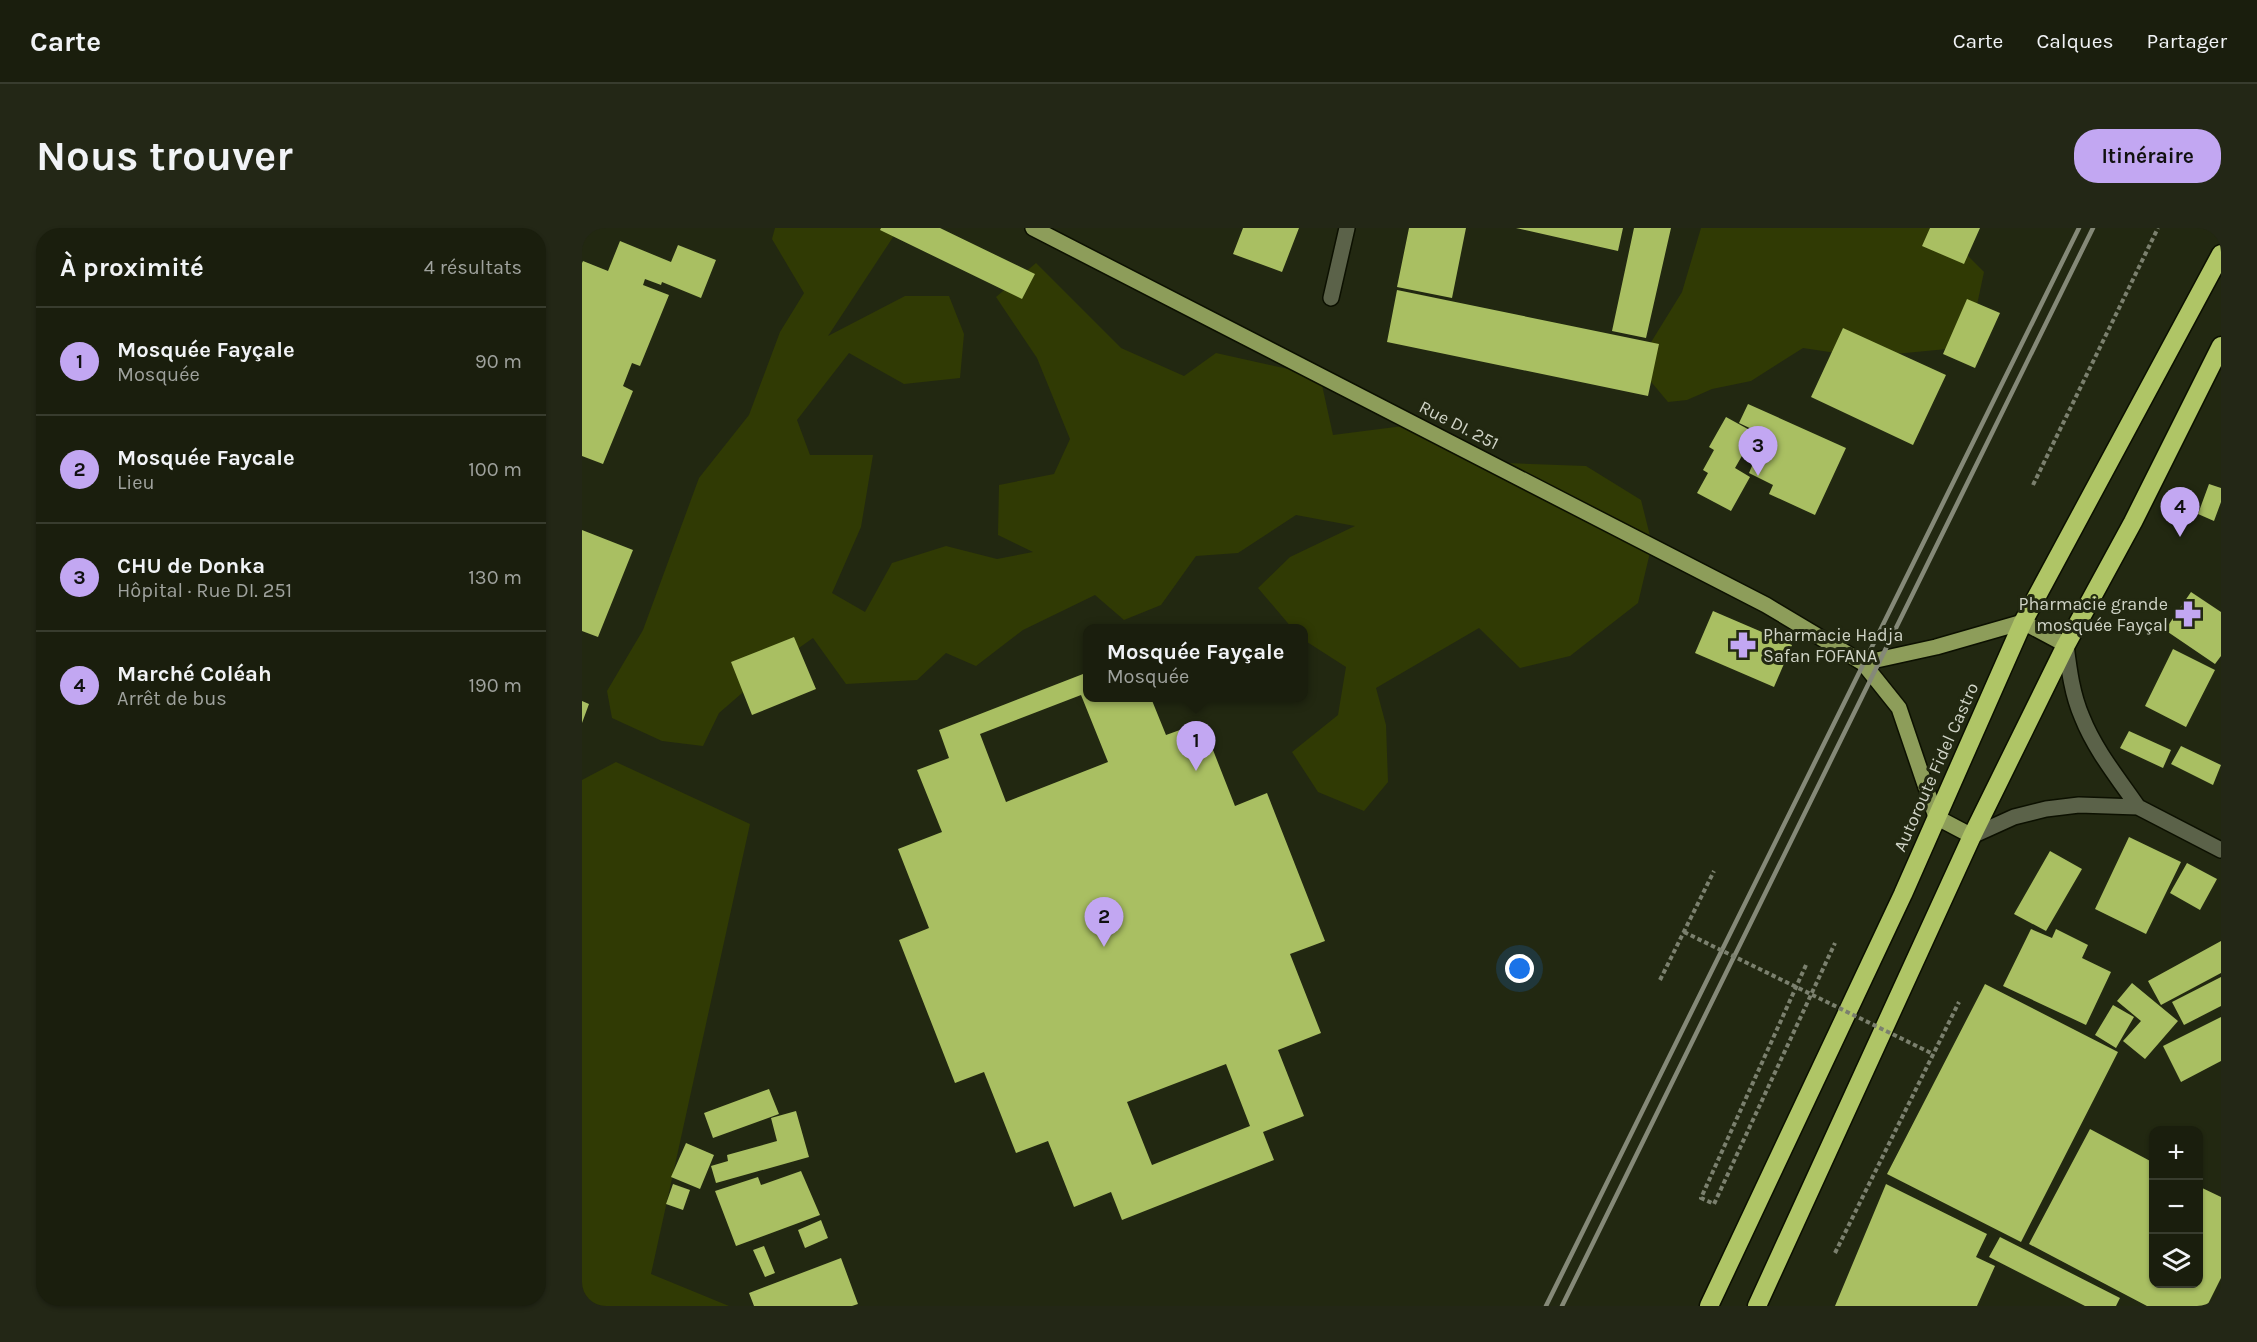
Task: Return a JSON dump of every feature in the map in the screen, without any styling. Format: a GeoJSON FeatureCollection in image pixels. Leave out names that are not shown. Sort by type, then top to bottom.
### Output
{"type":"FeatureCollection","features":[{"type":"Feature","properties":{"kind":"highway","name":"Autoroute Fidel Castro"},"geometry":{"type":"LineString","coordinates":[[1709,1306],[1903,894],[2023,622],[2221,254]]}},
{"type":"Feature","properties":{"kind":"highway"},"geometry":{"type":"LineString","coordinates":[[1756,1306],[1972,836],[2066,645],[2133,522],[2221,346]]}},
{"type":"Feature","properties":{"kind":"main road","name":"Rue DI. 251"},"geometry":{"type":"LineString","coordinates":[[1033,228],[1766,605],[1863,663]]}},
{"type":"Feature","properties":{"kind":"main road"},"geometry":{"type":"LineString","coordinates":[[1972,836],[1936,818],[1899,708],[1863,663],[1936,647],[2023,622],[2066,645]]}},
{"type":"Feature","properties":{"kind":"street"},"geometry":{"type":"LineString","coordinates":[[1331,298],[1347,228]]}},
{"type":"Feature","properties":{"kind":"street"},"geometry":{"type":"LineString","coordinates":[[2066,645],[2071,683],[2082,716],[2097,747],[2138,807]]}},
{"type":"Feature","properties":{"kind":"street"},"geometry":{"type":"LineString","coordinates":[[1972,836],[2014,817],[2046,809],[2079,805],[2138,807],[2221,850]]}},
{"type":"Feature","properties":{"kind":"path"},"geometry":{"type":"LineString","coordinates":[[2033,485],[2158,228]]}},
{"type":"Feature","properties":{"kind":"path"},"geometry":{"type":"LineString","coordinates":[[1660,980],[1714,871]]}},
{"type":"Feature","properties":{"kind":"path"},"geometry":{"type":"LineString","coordinates":[[1684,932],[1933,1054]]}},
{"type":"Feature","properties":{"kind":"path"},"geometry":{"type":"LineString","coordinates":[[1806,965],[1701,1198],[1713,1204],[1809,994],[1835,943]]}},
{"type":"Feature","properties":{"kind":"path"},"geometry":{"type":"LineString","coordinates":[[1835,1253],[1959,1002]]}},
{"type":"Feature","properties":{"kind":"green space"},"geometry":{"type":"Polygon","coordinates":[[[775,228],[899,228],[828,336],[905,296],[949,296],[964,334],[960,378],[904,384],[849,353],[797,420],[810,455],[873,455],[861,527],[832,593],[865,612],[892,563],[946,546],[997,559],[1033,552],[998,535],[999,485],[1054,474],[1070,439],[1037,358],[996,297],[1036,263],[1121,348],[1184,376],[1216,353],[1320,376],[1333,435],[1411,425],[1480,462],[1586,466],[1641,500],[1652,544],[1638,603],[1570,656],[1520,668],[1479,628],[1376,688],[1386,725],[1388,782],[1364,811],[1318,792],[1292,752],[1338,715],[1346,667],[1308,643],[1308,624],[1289,624],[1258,588],[1290,557],[1355,526],[1296,515],[1238,553],[1196,556],[1161,605],[1124,620],[1095,595],[1023,630],[976,666],[946,653],[917,680],[846,684],[813,638],[772,667],[719,713],[703,746],[662,741],[612,718],[607,691],[643,630],[699,478],[749,415],[780,332],[804,293],[772,239],[775,228]]]}},
{"type":"Feature","properties":{"kind":"green space"},"geometry":{"type":"Polygon","coordinates":[[[1701,228],[1953,228],[1955,243],[1984,272],[1968,347],[1863,357],[1803,348],[1751,381],[1712,389],[1687,400],[1668,402],[1637,365],[1682,292],[1701,228]]]}},
{"type":"Feature","properties":{"kind":"green space"},"geometry":{"type":"Polygon","coordinates":[[[616,762],[750,824],[651,1274],[729,1306],[582,1306],[582,780],[616,762]]]}},
{"type":"Feature","properties":{"kind":"building"},"geometry":{"type":"Polygon","coordinates":[[[881,228],[940,228],[1035,274],[1022,299],[880,230],[881,228]]]}},
{"type":"Feature","properties":{"kind":"building"},"geometry":{"type":"Polygon","coordinates":[[[1243,228],[1299,228],[1282,272],[1233,254],[1243,228]]]}},
{"type":"Feature","properties":{"kind":"building"},"geometry":{"type":"Polygon","coordinates":[[[1409,228],[1466,228],[1452,298],[1397,287],[1409,228]]]}},
{"type":"Feature","properties":{"kind":"building"},"geometry":{"type":"Polygon","coordinates":[[[1516,228],[1623,228],[1618,251],[1516,228]]]}},
{"type":"Feature","properties":{"kind":"building"},"geometry":{"type":"Polygon","coordinates":[[[1634,228],[1671,228],[1646,338],[1612,331],[1634,228]]]}},
{"type":"Feature","properties":{"kind":"building"},"geometry":{"type":"Polygon","coordinates":[[[1930,228],[1980,228],[1964,264],[1922,246],[1930,228]]]}},
{"type":"Feature","properties":{"kind":"building"},"geometry":{"type":"Polygon","coordinates":[[[620,241],[671,262],[678,245],[716,260],[701,298],[662,282],[661,285],[645,279],[643,285],[669,295],[640,366],[632,363],[623,386],[633,391],[603,464],[582,456],[582,263],[583,261],[608,271],[620,241]]]}},
{"type":"Feature","properties":{"kind":"building"},"geometry":{"type":"Polygon","coordinates":[[[1397,290],[1659,344],[1648,396],[1387,342],[1397,290]]]}},
{"type":"Feature","properties":{"kind":"building"},"geometry":{"type":"Polygon","coordinates":[[[1967,299],[2000,313],[1975,368],[1943,354],[1967,299]]]}},
{"type":"Feature","properties":{"kind":"building"},"geometry":{"type":"Polygon","coordinates":[[[1843,328],[1946,375],[1913,445],[1811,397],[1843,328]]]}},
{"type":"Feature","properties":{"kind":"building"},"geometry":{"type":"Polygon","coordinates":[[[1748,404],[1846,448],[1815,515],[1769,494],[1773,485],[1749,473],[1758,452],[1750,449],[1758,432],[1739,423],[1748,404]]]}},
{"type":"Feature","properties":{"kind":"building"},"geometry":{"type":"Polygon","coordinates":[[[1726,417],[1755,433],[1735,468],[1750,477],[1731,511],[1697,493],[1708,473],[1703,470],[1714,450],[1709,447],[1726,417]]]}},
{"type":"Feature","properties":{"kind":"building"},"geometry":{"type":"Polygon","coordinates":[[[2209,484],[2221,488],[2221,502],[2214,521],[2198,514],[2209,484]]]}},
{"type":"Feature","properties":{"kind":"building"},"geometry":{"type":"Polygon","coordinates":[[[582,530],[633,550],[598,637],[582,631],[582,530]]]}},
{"type":"Feature","properties":{"kind":"building"},"geometry":{"type":"Polygon","coordinates":[[[2191,592],[2221,612],[2221,656],[2215,664],[2165,630],[2191,592]]]}},
{"type":"Feature","properties":{"kind":"building"},"geometry":{"type":"Polygon","coordinates":[[[1713,611],[1792,645],[1774,687],[1695,653],[1713,611]]]}},
{"type":"Feature","properties":{"kind":"building"},"geometry":{"type":"Polygon","coordinates":[[[794,637],[816,689],[752,715],[731,662],[794,637]]]}},
{"type":"Feature","properties":{"kind":"building"},"geometry":{"type":"Polygon","coordinates":[[[2173,649],[2215,670],[2186,727],[2145,706],[2173,649]]]}},
{"type":"Feature","properties":{"kind":"building"},"geometry":{"type":"Polygon","coordinates":[[[1083,674],[1083,700],[1081,695],[980,734],[1006,802],[1108,762],[1084,702],[1153,702],[1166,735],[1202,722],[1235,806],[1267,793],[1325,941],[1290,954],[1321,1033],[1278,1050],[1304,1116],[1263,1132],[1274,1160],[1122,1220],[1111,1192],[1074,1207],[1048,1141],[1016,1153],[984,1072],[955,1083],[899,940],[929,928],[898,849],[942,832],[917,770],[949,758],[939,730],[1083,674]],[[1226,1064],[1127,1102],[1152,1165],[1250,1126],[1226,1064]]]}},
{"type":"Feature","properties":{"kind":"building"},"geometry":{"type":"Polygon","coordinates":[[[582,701],[589,704],[582,723],[582,701]]]}},
{"type":"Feature","properties":{"kind":"building"},"geometry":{"type":"Polygon","coordinates":[[[2129,731],[2171,750],[2163,768],[2120,748],[2129,731]]]}},
{"type":"Feature","properties":{"kind":"building"},"geometry":{"type":"Polygon","coordinates":[[[2181,746],[2221,765],[2213,785],[2171,764],[2181,746]]]}},
{"type":"Feature","properties":{"kind":"building"},"geometry":{"type":"Polygon","coordinates":[[[2129,837],[2181,862],[2146,934],[2095,909],[2129,837]]]}},
{"type":"Feature","properties":{"kind":"building"},"geometry":{"type":"Polygon","coordinates":[[[2050,851],[2082,869],[2046,931],[2014,914],[2050,851]]]}},
{"type":"Feature","properties":{"kind":"building"},"geometry":{"type":"Polygon","coordinates":[[[2187,863],[2217,879],[2200,910],[2170,893],[2187,863]]]}},
{"type":"Feature","properties":{"kind":"building"},"geometry":{"type":"Polygon","coordinates":[[[2031,929],[2052,938],[2056,929],[2088,945],[2082,958],[2111,972],[2086,1025],[2003,986],[2031,929]]]}},
{"type":"Feature","properties":{"kind":"building"},"geometry":{"type":"Polygon","coordinates":[[[2221,941],[2221,973],[2161,1005],[2148,981],[2221,941]]]}},
{"type":"Feature","properties":{"kind":"building"},"geometry":{"type":"Polygon","coordinates":[[[2221,977],[2221,1006],[2184,1025],[2172,1002],[2221,977]]]}},
{"type":"Feature","properties":{"kind":"building"},"geometry":{"type":"Polygon","coordinates":[[[2132,983],[2178,1021],[2145,1059],[2123,1041],[2141,1021],[2117,1001],[2132,983]]]}},
{"type":"Feature","properties":{"kind":"building"},"geometry":{"type":"Polygon","coordinates":[[[1985,984],[2118,1052],[2021,1242],[1887,1174],[1985,984]]]}},
{"type":"Feature","properties":{"kind":"building"},"geometry":{"type":"Polygon","coordinates":[[[2113,1005],[2134,1017],[2116,1048],[2095,1035],[2113,1005]]]}},
{"type":"Feature","properties":{"kind":"building"},"geometry":{"type":"Polygon","coordinates":[[[2221,1017],[2221,1061],[2181,1082],[2163,1046],[2221,1017]]]}},
{"type":"Feature","properties":{"kind":"building"},"geometry":{"type":"Polygon","coordinates":[[[769,1089],[779,1114],[713,1138],[704,1113],[769,1089]]]}},
{"type":"Feature","properties":{"kind":"building"},"geometry":{"type":"Polygon","coordinates":[[[796,1111],[809,1157],[716,1183],[711,1166],[728,1161],[727,1155],[777,1141],[771,1118],[796,1111]]]}},
{"type":"Feature","properties":{"kind":"building"},"geometry":{"type":"Polygon","coordinates":[[[2090,1129],[2149,1160],[2149,1288],[2203,1288],[2203,1188],[2221,1197],[2221,1278],[2207,1306],[2147,1306],[2029,1244],[2090,1129]]]}},
{"type":"Feature","properties":{"kind":"building"},"geometry":{"type":"Polygon","coordinates":[[[686,1143],[714,1155],[700,1189],[671,1177],[686,1143]]]}},
{"type":"Feature","properties":{"kind":"building"},"geometry":{"type":"Polygon","coordinates":[[[801,1171],[820,1215],[736,1246],[715,1191],[758,1177],[761,1185],[801,1171]]]}},
{"type":"Feature","properties":{"kind":"building"},"geometry":{"type":"Polygon","coordinates":[[[673,1184],[690,1190],[683,1210],[666,1204],[673,1184]]]}},
{"type":"Feature","properties":{"kind":"building"},"geometry":{"type":"Polygon","coordinates":[[[1886,1184],[1987,1234],[1976,1257],[1995,1266],[1977,1306],[1835,1306],[1886,1184]]]}},
{"type":"Feature","properties":{"kind":"building"},"geometry":{"type":"Polygon","coordinates":[[[821,1220],[828,1238],[805,1248],[798,1230],[821,1220]]]}},
{"type":"Feature","properties":{"kind":"building"},"geometry":{"type":"Polygon","coordinates":[[[2000,1237],[2120,1298],[2116,1306],[2085,1306],[1989,1257],[2000,1237]]]}},
{"type":"Feature","properties":{"kind":"building"},"geometry":{"type":"Polygon","coordinates":[[[764,1246],[775,1273],[765,1277],[753,1250],[764,1246]]]}},
{"type":"Feature","properties":{"kind":"building"},"geometry":{"type":"Polygon","coordinates":[[[841,1258],[858,1304],[852,1306],[754,1306],[749,1293],[841,1258]]]}},
{"type":"Feature","properties":{"kind":"railway"},"geometry":{"type":"LineString","coordinates":[[1546,1306],[2079,228]]}},
{"type":"Feature","properties":{"kind":"railway"},"geometry":{"type":"LineString","coordinates":[[1562,1306],[2093,228]]}},
{"type":"Feature","properties":{"kind":"place","name":"CHU de Donka"},"geometry":{"type":"Point","coordinates":[1758,476]}},
{"type":"Feature","properties":{"kind":"place","name":"Marché Coléah"},"geometry":{"type":"Point","coordinates":[2180,537]}},
{"type":"Feature","properties":{"kind":"place","name":"Pharmacie grande mosquée Fayçal"},"geometry":{"type":"Point","coordinates":[2188,614]}},
{"type":"Feature","properties":{"kind":"place","name":"Pharmacie Hadja Safan FOFANA"},"geometry":{"type":"Point","coordinates":[1743,645]}},
{"type":"Feature","properties":{"kind":"place","name":"Mosquée Fayçale"},"geometry":{"type":"Point","coordinates":[1196,771]}},
{"type":"Feature","properties":{"kind":"place","name":"Mosquée Faycale"},"geometry":{"type":"Point","coordinates":[1104,947]}}]}
